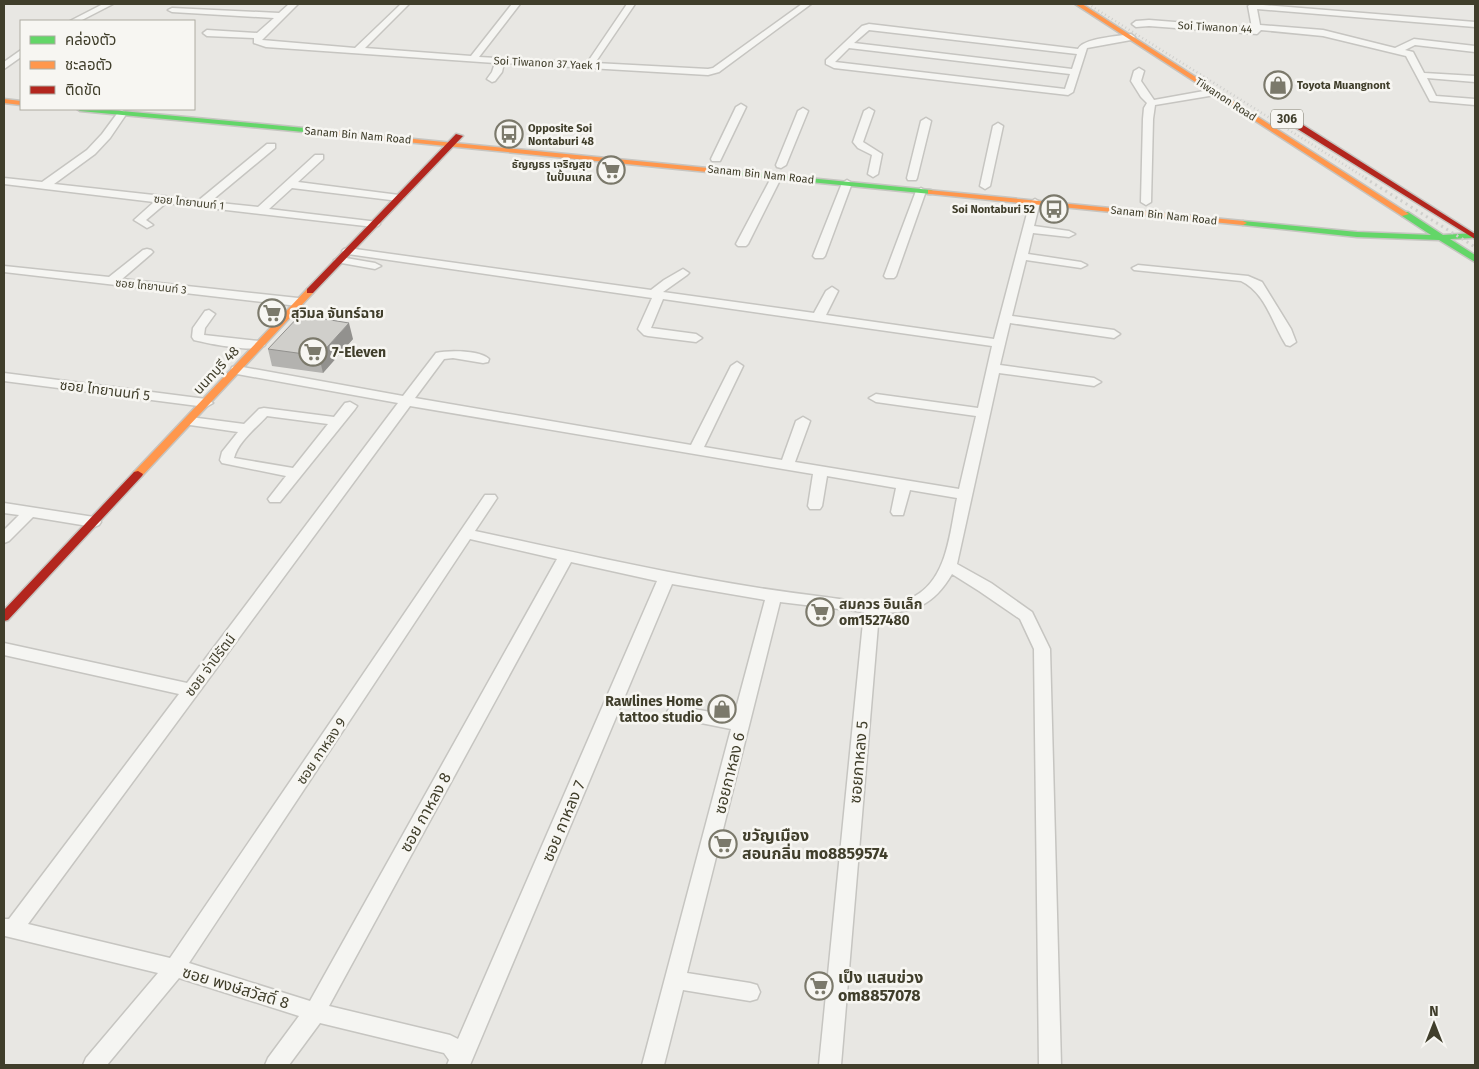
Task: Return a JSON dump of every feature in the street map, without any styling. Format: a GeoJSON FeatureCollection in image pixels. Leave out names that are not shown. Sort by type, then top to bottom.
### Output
{"type":"FeatureCollection","features":[{"type":"Feature","properties":{"kind":"main road","name":"Tiwanon Road"},"geometry":{"type":"LineString","coordinates":[[1078,4],[1475,259]]}},
{"type":"Feature","properties":{"kind":"main road"},"geometry":{"type":"LineString","coordinates":[[1132,22],[1152,34]]}},
{"type":"Feature","properties":{"kind":"main road"},"geometry":{"type":"LineString","coordinates":[[4,92],[20,93]]}},
{"type":"Feature","properties":{"kind":"main road"},"geometry":{"type":"LineString","coordinates":[[4,101],[20,103]]}},
{"type":"Feature","properties":{"kind":"main road","name":"Tiwanon Road"},"geometry":{"type":"LineString","coordinates":[[1264,104],[1473,236]]}},
{"type":"Feature","properties":{"kind":"main road","name":"Sanam Bin Nam Road"},"geometry":{"type":"LineString","coordinates":[[94,110],[452,144],[861,175],[921,191],[1394,238],[1473,236]]}},
{"type":"Feature","properties":{"kind":"main road","name":"Sanam Bin Nam Road"},"geometry":{"type":"LineString","coordinates":[[195,110],[648,152]]}},
{"type":"Feature","properties":{"kind":"main road","name":"นนทบุรี 48"},"geometry":{"type":"LineString","coordinates":[[4,617],[237,370],[298,302],[460,135]]}},
{"type":"Feature","properties":{"kind":"main road","name":"Sanam Bin Nam Road"},"geometry":{"type":"LineString","coordinates":[[907,178],[1391,227],[1442,238]]}},
{"type":"Feature","properties":{"kind":"street"},"geometry":{"type":"LineString","coordinates":[[77,20],[109,4]]}},
{"type":"Feature","properties":{"kind":"street"},"geometry":{"type":"LineString","coordinates":[[207,32],[260,36],[294,4]]}},
{"type":"Feature","properties":{"kind":"street"},"geometry":{"type":"LineString","coordinates":[[358,50],[405,4]]}},
{"type":"Feature","properties":{"kind":"street"},"geometry":{"type":"LineString","coordinates":[[473,59],[516,4]]}},
{"type":"Feature","properties":{"kind":"street"},"geometry":{"type":"LineString","coordinates":[[589,66],[631,4]]}},
{"type":"Feature","properties":{"kind":"street","name":"Soi Tiwanon 37 Yaek 1"},"geometry":{"type":"LineString","coordinates":[[260,36],[257,41],[266,44],[500,61],[713,71],[806,4]]}},
{"type":"Feature","properties":{"kind":"street","name":"Soi Tiwanon 44"},"geometry":{"type":"LineString","coordinates":[[1132,22],[1257,31],[1252,5],[1475,24]]}},
{"type":"Feature","properties":{"kind":"street"},"geometry":{"type":"LineString","coordinates":[[172,10],[280,16]]}},
{"type":"Feature","properties":{"kind":"street"},"geometry":{"type":"LineString","coordinates":[[195,20],[271,24]]}},
{"type":"Feature","properties":{"kind":"street"},"geometry":{"type":"LineString","coordinates":[[1081,52],[869,27],[864,28],[829,62],[1068,92],[1083,47],[1088,44],[1131,37]]}},
{"type":"Feature","properties":{"kind":"street"},"geometry":{"type":"LineString","coordinates":[[1256,27],[1323,33],[1410,54],[1433,99],[1475,102]]}},
{"type":"Feature","properties":{"kind":"street"},"geometry":{"type":"LineString","coordinates":[[1396,51],[1414,42],[1475,49]]}},
{"type":"Feature","properties":{"kind":"street"},"geometry":{"type":"LineString","coordinates":[[847,45],[1075,72]]}},
{"type":"Feature","properties":{"kind":"street"},"geometry":{"type":"LineString","coordinates":[[4,66],[20,54]]}},
{"type":"Feature","properties":{"kind":"street"},"geometry":{"type":"LineString","coordinates":[[492,79],[497,72],[500,61]]}},
{"type":"Feature","properties":{"kind":"street"},"geometry":{"type":"LineString","coordinates":[[1138,71],[1136,81],[1144,95],[1152,103]]}},
{"type":"Feature","properties":{"kind":"street"},"geometry":{"type":"LineString","coordinates":[[1420,75],[1475,79]]}},
{"type":"Feature","properties":{"kind":"street"},"geometry":{"type":"LineString","coordinates":[[1146,202],[1148,119],[1149,108],[1152,103],[1215,92]]}},
{"type":"Feature","properties":{"kind":"street"},"geometry":{"type":"LineString","coordinates":[[716,159],[741,107]]}},
{"type":"Feature","properties":{"kind":"street"},"geometry":{"type":"LineString","coordinates":[[742,244],[780,168],[803,111]]}},
{"type":"Feature","properties":{"kind":"street"},"geometry":{"type":"LineString","coordinates":[[819,256],[861,175],[877,154],[858,142],[869,111]]}},
{"type":"Feature","properties":{"kind":"street"},"geometry":{"type":"LineString","coordinates":[[44,186],[91,152],[106,136],[122,112]]}},
{"type":"Feature","properties":{"kind":"street"},"geometry":{"type":"LineString","coordinates":[[907,178],[926,121]]}},
{"type":"Feature","properties":{"kind":"street"},"geometry":{"type":"LineString","coordinates":[[985,186],[998,126]]}},
{"type":"Feature","properties":{"kind":"street"},"geometry":{"type":"LineString","coordinates":[[202,203],[271,146]]}},
{"type":"Feature","properties":{"kind":"street"},"geometry":{"type":"LineString","coordinates":[[261,210],[319,157]]}},
{"type":"Feature","properties":{"kind":"street","name":"ซอย ไทยานนท์ 1"},"geometry":{"type":"LineString","coordinates":[[6,184],[44,186],[202,203],[374,224]]}},
{"type":"Feature","properties":{"kind":"street"},"geometry":{"type":"LineString","coordinates":[[288,184],[399,198]]}},
{"type":"Feature","properties":{"kind":"street"},"geometry":{"type":"LineString","coordinates":[[890,276],[921,191]]}},
{"type":"Feature","properties":{"kind":"street"},"geometry":{"type":"LineString","coordinates":[[147,225],[139,220],[164,199]]}},
{"type":"Feature","properties":{"kind":"street"},"geometry":{"type":"LineString","coordinates":[[467,534],[666,576],[774,596],[872,607],[908,605],[935,591],[949,566],[994,368],[1035,202]]}},
{"type":"Feature","properties":{"kind":"street"},"geometry":{"type":"LineString","coordinates":[[1028,229],[1070,234]]}},
{"type":"Feature","properties":{"kind":"street"},"geometry":{"type":"LineString","coordinates":[[112,281],[147,252]]}},
{"type":"Feature","properties":{"kind":"street"},"geometry":{"type":"LineString","coordinates":[[344,255],[375,266]]}},
{"type":"Feature","properties":{"kind":"street"},"geometry":{"type":"LineString","coordinates":[[344,255],[656,295],[1000,343]]}},
{"type":"Feature","properties":{"kind":"street"},"geometry":{"type":"LineString","coordinates":[[1021,256],[1081,265]]}},
{"type":"Feature","properties":{"kind":"street"},"geometry":{"type":"LineString","coordinates":[[1138,268],[1244,278],[1253,281],[1285,329],[1290,342]]}},
{"type":"Feature","properties":{"kind":"street","name":"ซอย ไทยานนท์ 3"},"geometry":{"type":"LineString","coordinates":[[4,269],[298,302]]}},
{"type":"Feature","properties":{"kind":"street"},"geometry":{"type":"LineString","coordinates":[[683,273],[668,282],[656,295],[644,328],[648,332],[696,338]]}},
{"type":"Feature","properties":{"kind":"street"},"geometry":{"type":"LineString","coordinates":[[818,318],[832,291]]}},
{"type":"Feature","properties":{"kind":"street"},"geometry":{"type":"LineString","coordinates":[[209,314],[199,328],[198,336],[218,341],[259,345]]}},
{"type":"Feature","properties":{"kind":"street"},"geometry":{"type":"LineString","coordinates":[[1006,319],[1114,334]]}},
{"type":"Feature","properties":{"kind":"street","name":"ซอย จ่าปิรัตน์"},"geometry":{"type":"LineString","coordinates":[[8,928],[191,690],[440,356],[453,354],[483,359]]}},
{"type":"Feature","properties":{"kind":"street"},"geometry":{"type":"LineString","coordinates":[[696,449],[737,366]]}},
{"type":"Feature","properties":{"kind":"street"},"geometry":{"type":"LineString","coordinates":[[994,368],[1094,382]]}},
{"type":"Feature","properties":{"kind":"street"},"geometry":{"type":"LineString","coordinates":[[237,370],[407,401],[966,494]]}},
{"type":"Feature","properties":{"kind":"street","name":"ซอย ไทยานนท์ 5"},"geometry":{"type":"LineString","coordinates":[[4,377],[206,403]]}},
{"type":"Feature","properties":{"kind":"street"},"geometry":{"type":"LineString","coordinates":[[876,398],[984,413]]}},
{"type":"Feature","properties":{"kind":"street"},"geometry":{"type":"LineString","coordinates":[[275,499],[350,406]]}},
{"type":"Feature","properties":{"kind":"street"},"geometry":{"type":"LineString","coordinates":[[296,473],[231,462],[227,460],[229,452],[247,429],[264,412],[337,421]]}},
{"type":"Feature","properties":{"kind":"street"},"geometry":{"type":"LineString","coordinates":[[190,420],[247,429]]}},
{"type":"Feature","properties":{"kind":"street"},"geometry":{"type":"LineString","coordinates":[[787,464],[803,421]]}},
{"type":"Feature","properties":{"kind":"street"},"geometry":{"type":"LineString","coordinates":[[815,506],[821,470]]}},
{"type":"Feature","properties":{"kind":"street"},"geometry":{"type":"LineString","coordinates":[[898,512],[904,484]]}},
{"type":"Feature","properties":{"kind":"street","name":"ซอย กาหลง 9"},"geometry":{"type":"LineString","coordinates":[[94,1065],[175,968],[490,498]]}},
{"type":"Feature","properties":{"kind":"street"},"geometry":{"type":"LineString","coordinates":[[4,508],[94,522]]}},
{"type":"Feature","properties":{"kind":"street"},"geometry":{"type":"LineString","coordinates":[[4,538],[30,512]]}},
{"type":"Feature","properties":{"kind":"street","name":"ซอย กาหลง 8"},"geometry":{"type":"LineString","coordinates":[[276,1065],[315,1012],[567,555]]}},
{"type":"Feature","properties":{"kind":"street"},"geometry":{"type":"LineString","coordinates":[[949,566],[985,587],[1026,616],[1042,649],[1050,1065]]}},
{"type":"Feature","properties":{"kind":"street","name":"ซอย กาหลง 7"},"geometry":{"type":"LineString","coordinates":[[460,1062],[666,576]]}},
{"type":"Feature","properties":{"kind":"street","name":"ซอยกาหลง 6"},"geometry":{"type":"LineString","coordinates":[[654,1065],[774,596]]}},
{"type":"Feature","properties":{"kind":"street","name":"ซอยกาหลง 5"},"geometry":{"type":"LineString","coordinates":[[830,1065],[872,607]]}},
{"type":"Feature","properties":{"kind":"street"},"geometry":{"type":"LineString","coordinates":[[4,649],[191,690]]}},
{"type":"Feature","properties":{"kind":"street"},"geometry":{"type":"LineString","coordinates":[[676,712],[741,724]]}},
{"type":"Feature","properties":{"kind":"street","name":"ซอย พงษ์สวัสดิ์ 8"},"geometry":{"type":"LineString","coordinates":[[8,928],[175,968],[315,1012],[450,1045],[460,1062]]}},
{"type":"Feature","properties":{"kind":"street"},"geometry":{"type":"LineString","coordinates":[[676,980],[750,992]]}},
{"type":"Feature","properties":{"kind":"building"},"geometry":{"type":"Polygon","coordinates":[[[300,315],[349,323],[319,356],[268,349],[300,315]]]}},
{"type":"Feature","properties":{"kind":"railway"},"geometry":{"type":"LineString","coordinates":[[1088,4],[1367,179]]}},
{"type":"Feature","properties":{"kind":"railway"},"geometry":{"type":"LineString","coordinates":[[1365,178],[1475,247]]}},
{"type":"Feature","properties":{"kind":"traffic: fast"},"geometry":{"type":"LineString","coordinates":[[91,110],[325,132]]}},
{"type":"Feature","properties":{"kind":"traffic: fast"},"geometry":{"type":"LineString","coordinates":[[728,172],[931,192]]}},
{"type":"Feature","properties":{"kind":"traffic: fast"},"geometry":{"type":"LineString","coordinates":[[1405,214],[1475,259]]}},
{"type":"Feature","properties":{"kind":"traffic: fast"},"geometry":{"type":"LineString","coordinates":[[1243,223],[1386,237],[1471,235]]}},
{"type":"Feature","properties":{"kind":"traffic: slow"},"geometry":{"type":"LineString","coordinates":[[1078,4],[1405,214]]}},
{"type":"Feature","properties":{"kind":"traffic: slow"},"geometry":{"type":"LineString","coordinates":[[4,101],[20,103]]}},
{"type":"Feature","properties":{"kind":"traffic: slow"},"geometry":{"type":"LineString","coordinates":[[325,132],[728,172]]}},
{"type":"Feature","properties":{"kind":"traffic: slow"},"geometry":{"type":"LineString","coordinates":[[931,192],[1243,223]]}},
{"type":"Feature","properties":{"kind":"traffic: slow"},"geometry":{"type":"LineString","coordinates":[[138,474],[310,291]]}},
{"type":"Feature","properties":{"kind":"traffic: jam"},"geometry":{"type":"LineString","coordinates":[[1278,113],[1475,237]]}},
{"type":"Feature","properties":{"kind":"traffic: jam"},"geometry":{"type":"LineString","coordinates":[[310,291],[459,136]]}},
{"type":"Feature","properties":{"kind":"traffic: jam"},"geometry":{"type":"LineString","coordinates":[[4,617],[138,474]]}},
{"type":"Feature","properties":{"kind":"place","name":"Toyota Muangnont"},"geometry":{"type":"Point","coordinates":[1278,85]}},
{"type":"Feature","properties":{"kind":"place","name":"Opposite Soi Nontaburi 48"},"geometry":{"type":"Point","coordinates":[509,134]}},
{"type":"Feature","properties":{"kind":"place","name":"ธัญญธร เจริญสุข ในปั้มแกส"},"geometry":{"type":"Point","coordinates":[611,170]}},
{"type":"Feature","properties":{"kind":"place","name":"Soi Nontaburi 52"},"geometry":{"type":"Point","coordinates":[1054,209]}},
{"type":"Feature","properties":{"kind":"place","name":"สุวิมล จันทร์ฉาย"},"geometry":{"type":"Point","coordinates":[272,313]}},
{"type":"Feature","properties":{"kind":"place","name":"7-Eleven"},"geometry":{"type":"Point","coordinates":[313,352]}},
{"type":"Feature","properties":{"kind":"place","name":"สมควร อินเล็ก om1527480"},"geometry":{"type":"Point","coordinates":[820,612]}},
{"type":"Feature","properties":{"kind":"place","name":"Rawlines Home tattoo studio"},"geometry":{"type":"Point","coordinates":[722,709]}},
{"type":"Feature","properties":{"kind":"place","name":"ขวัญเมือง สอนกลิ่น mo8859574"},"geometry":{"type":"Point","coordinates":[723,844]}},
{"type":"Feature","properties":{"kind":"place","name":"เป็ง แสนข่วง om8857078"},"geometry":{"type":"Point","coordinates":[819,986]}}]}
